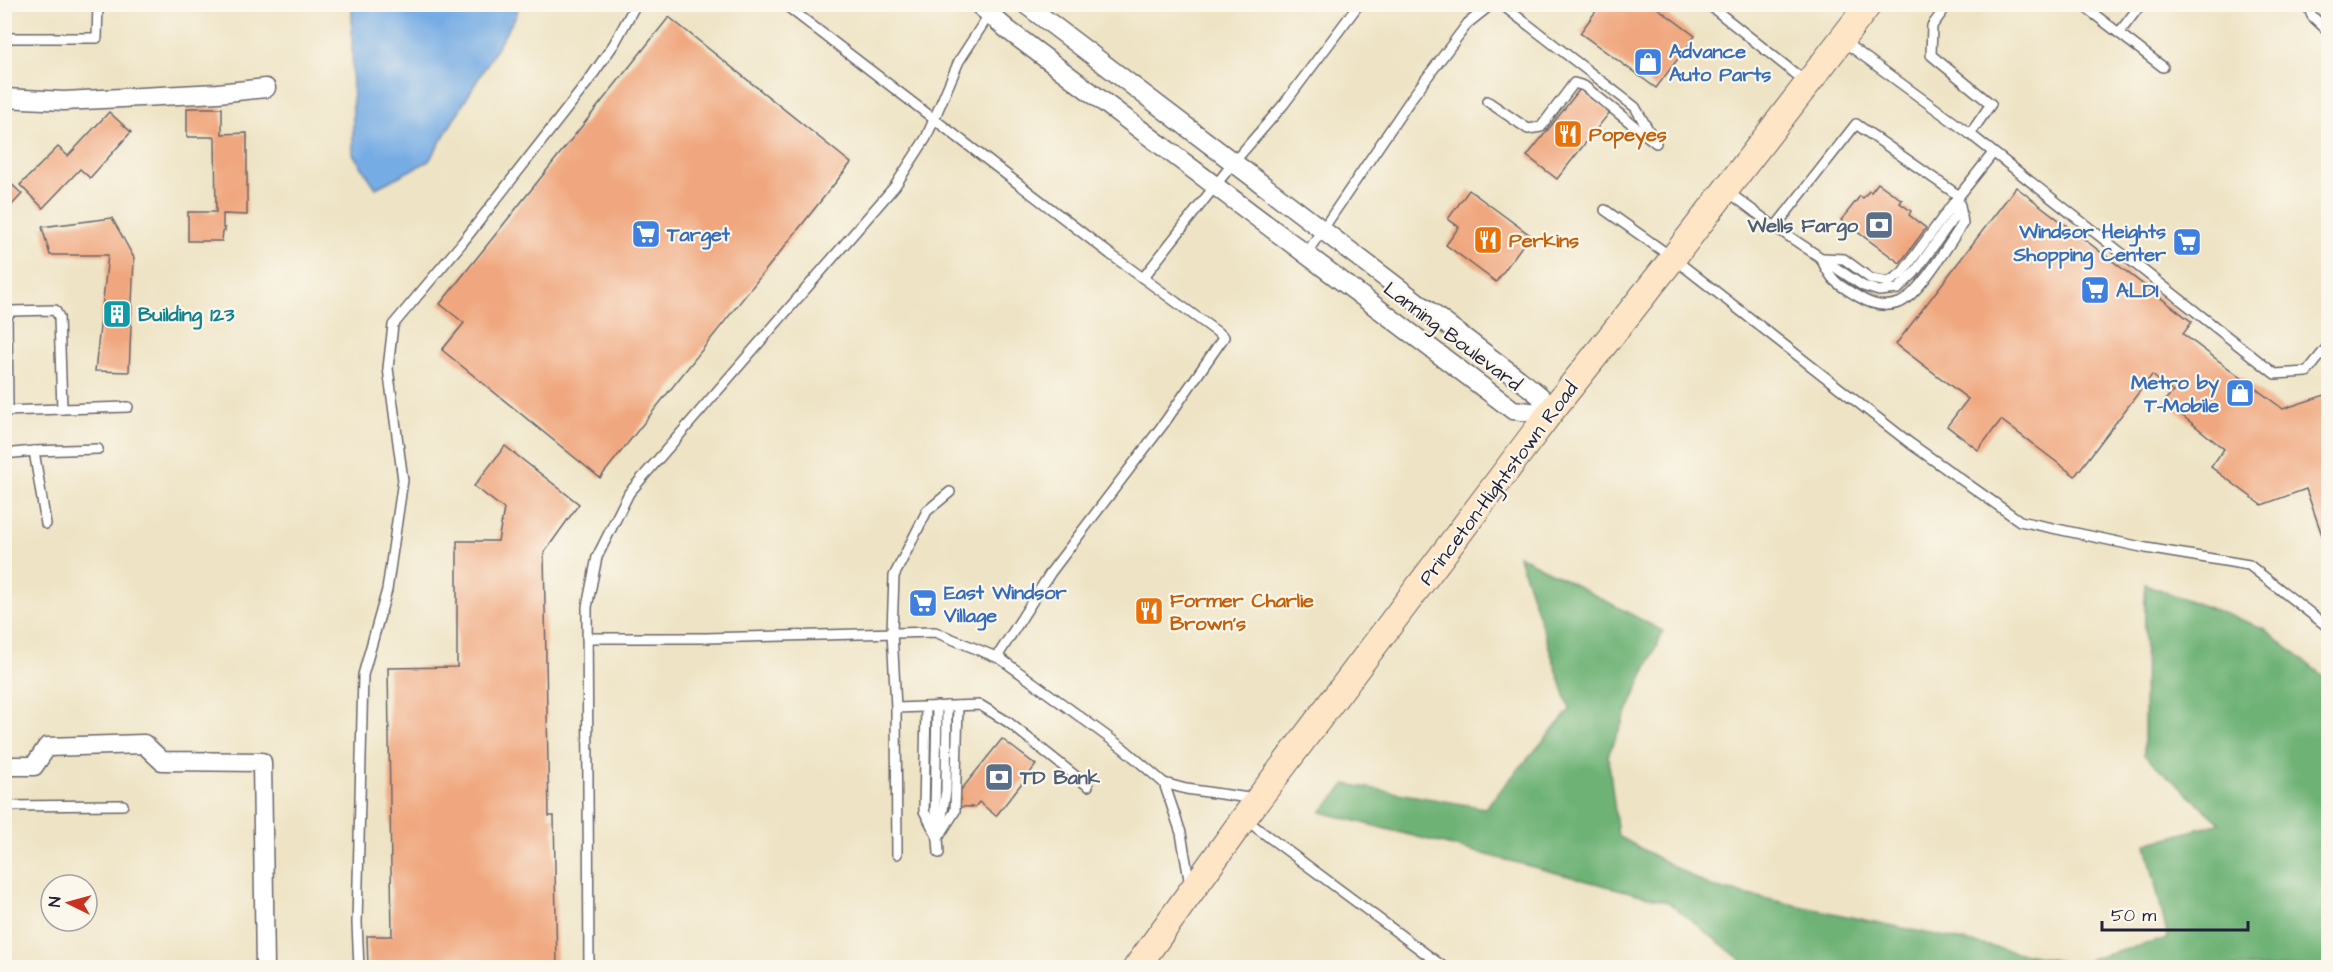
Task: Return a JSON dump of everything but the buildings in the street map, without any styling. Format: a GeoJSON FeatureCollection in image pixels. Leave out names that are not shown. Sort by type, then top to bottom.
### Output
{"type":"FeatureCollection","features":[{"type":"Feature","properties":{"kind":"main road","name":"Princeton-Hightstown Road"},"geometry":{"type":"LineString","coordinates":[[1136,968],[1191,890],[1549,414],[1869,4]]}},
{"type":"Feature","properties":{"kind":"street","name":"Lanning Boulevard"},"geometry":{"type":"LineString","coordinates":[[1025,4],[1529,387],[1540,396],[1549,414]]}},
{"type":"Feature","properties":{"kind":"street","name":"Lanning Boulevard"},"geometry":{"type":"LineString","coordinates":[[988,8],[1008,30],[1513,410],[1549,414]]}},
{"type":"Feature","properties":{"kind":"street"},"geometry":{"type":"LineString","coordinates":[[4,98],[64,101],[218,93],[266,88]]}},
{"type":"Feature","properties":{"kind":"street"},"geometry":{"type":"LineString","coordinates":[[4,766],[34,766],[47,747],[144,744],[162,761],[262,762],[264,968]]}},
{"type":"Feature","properties":{"kind":"lane"},"geometry":{"type":"LineString","coordinates":[[4,38],[97,38],[98,4]]}},
{"type":"Feature","properties":{"kind":"lane"},"geometry":{"type":"LineString","coordinates":[[358,968],[363,675],[387,590],[402,480],[388,368],[393,325],[462,243],[588,83],[614,44],[636,4]]}},
{"type":"Feature","properties":{"kind":"lane"},"geometry":{"type":"LineString","coordinates":[[784,4],[1143,278],[1224,337],[1165,422],[1052,572],[997,657]]}},
{"type":"Feature","properties":{"kind":"lane"},"geometry":{"type":"LineString","coordinates":[[1143,278],[1233,163],[1284,104],[1359,4]]}},
{"type":"Feature","properties":{"kind":"lane"},"geometry":{"type":"LineString","coordinates":[[1306,254],[1413,96],[1468,23],[1492,4]]}},
{"type":"Feature","properties":{"kind":"lane"},"geometry":{"type":"LineString","coordinates":[[1487,100],[1528,129],[1541,127],[1574,83],[1584,86],[1656,143],[1635,107],[1501,4]]}},
{"type":"Feature","properties":{"kind":"lane"},"geometry":{"type":"LineString","coordinates":[[1708,4],[1807,83]]}},
{"type":"Feature","properties":{"kind":"lane"},"geometry":{"type":"LineString","coordinates":[[1948,4],[1932,26],[1931,55],[1991,104],[1970,134]]}},
{"type":"Feature","properties":{"kind":"lane"},"geometry":{"type":"LineString","coordinates":[[2081,4],[2163,67]]}},
{"type":"Feature","properties":{"kind":"lane"},"geometry":{"type":"LineString","coordinates":[[2119,33],[2142,4]]}},
{"type":"Feature","properties":{"kind":"lane"},"geometry":{"type":"LineString","coordinates":[[2307,4],[2312,16],[2328,32]]}},
{"type":"Feature","properties":{"kind":"lane"},"geometry":{"type":"LineString","coordinates":[[589,968],[587,607],[597,557],[629,493],[895,186],[926,138],[959,61],[988,8]]}},
{"type":"Feature","properties":{"kind":"lane"},"geometry":{"type":"LineString","coordinates":[[1841,40],[1970,134],[2275,374],[2307,372],[2328,346]]}},
{"type":"Feature","properties":{"kind":"lane"},"geometry":{"type":"LineString","coordinates":[[1775,227],[1856,124],[1959,196],[1963,223],[1922,281],[1901,302],[1887,306],[1872,305],[1832,281],[1820,257]]}},
{"type":"Feature","properties":{"kind":"lane"},"geometry":{"type":"LineString","coordinates":[[1725,190],[1775,227],[1863,286],[1879,291],[1898,289],[1915,272],[1955,216],[1959,196],[1993,153]]}},
{"type":"Feature","properties":{"kind":"lane"},"geometry":{"type":"LineString","coordinates":[[1605,210],[1673,258],[1911,444],[2020,521],[2146,548],[2249,565],[2328,627]]}},
{"type":"Feature","properties":{"kind":"lane"},"geometry":{"type":"LineString","coordinates":[[62,409],[59,317],[55,310],[11,311],[7,317],[6,411],[128,407]]}},
{"type":"Feature","properties":{"kind":"lane"},"geometry":{"type":"LineString","coordinates":[[4,454],[98,449]]}},
{"type":"Feature","properties":{"kind":"lane"},"geometry":{"type":"LineString","coordinates":[[34,451],[46,524]]}},
{"type":"Feature","properties":{"kind":"lane"},"geometry":{"type":"LineString","coordinates":[[897,854],[896,708],[892,632],[894,576],[927,511],[950,492]]}},
{"type":"Feature","properties":{"kind":"lane"},"geometry":{"type":"LineString","coordinates":[[587,638],[706,638],[935,632],[997,657],[1123,748],[1164,783],[1252,809],[1445,968]]}},
{"type":"Feature","properties":{"kind":"lane"},"geometry":{"type":"LineString","coordinates":[[896,708],[980,705],[1000,716],[1088,786]]}},
{"type":"Feature","properties":{"kind":"lane"},"geometry":{"type":"LineString","coordinates":[[936,706],[935,813],[939,853]]}},
{"type":"Feature","properties":{"kind":"lane"},"geometry":{"type":"LineString","coordinates":[[938,838],[944,813],[946,790],[947,706]]}},
{"type":"Feature","properties":{"kind":"lane"},"geometry":{"type":"LineString","coordinates":[[938,838],[955,812],[958,706]]}},
{"type":"Feature","properties":{"kind":"lane"},"geometry":{"type":"LineString","coordinates":[[926,708],[924,811],[938,838]]}},
{"type":"Feature","properties":{"kind":"lane"},"geometry":{"type":"LineString","coordinates":[[1164,783],[1181,833],[1191,890]]}},
{"type":"Feature","properties":{"kind":"lane"},"geometry":{"type":"LineString","coordinates":[[4,806],[123,805]]}},
{"type":"Feature","properties":{"kind":"green space"},"geometry":{"type":"Polygon","coordinates":[[[1518,555],[1663,631],[1608,755],[1618,836],[1711,887],[2072,964],[2168,938],[2146,844],[2220,823],[2144,755],[2145,584],[2263,628],[2328,680],[2328,967],[1750,967],[1668,902],[1321,812],[1346,784],[1485,808],[1570,710],[1518,555]]]}},
{"type":"Feature","properties":{"kind":"water"},"geometry":{"type":"Polygon","coordinates":[[[352,5],[518,5],[517,14],[429,161],[376,188],[353,154],[352,5]]]}},
{"type":"Feature","properties":{"kind":"place","name":"Advance Auto Parts"},"geometry":{"type":"Point","coordinates":[1648,62]}},
{"type":"Feature","properties":{"kind":"place","name":"Popeyes"},"geometry":{"type":"Point","coordinates":[1568,134]}},
{"type":"Feature","properties":{"kind":"place","name":"Wells Fargo"},"geometry":{"type":"Point","coordinates":[1879,225]}},
{"type":"Feature","properties":{"kind":"place","name":"Target"},"geometry":{"type":"Point","coordinates":[646,234]}},
{"type":"Feature","properties":{"kind":"place","name":"Perkins"},"geometry":{"type":"Point","coordinates":[1488,240]}},
{"type":"Feature","properties":{"kind":"place","name":"Windsor Heights Shopping Center"},"geometry":{"type":"Point","coordinates":[2187,242]}},
{"type":"Feature","properties":{"kind":"place","name":"ALDI"},"geometry":{"type":"Point","coordinates":[2095,290]}},
{"type":"Feature","properties":{"kind":"place","name":"Building 123"},"geometry":{"type":"Point","coordinates":[117,314]}},
{"type":"Feature","properties":{"kind":"place","name":"Metro by T-Mobile"},"geometry":{"type":"Point","coordinates":[2240,393]}},
{"type":"Feature","properties":{"kind":"place","name":"East Windsor Village"},"geometry":{"type":"Point","coordinates":[923,603]}},
{"type":"Feature","properties":{"kind":"place","name":"Former Charlie Brown's"},"geometry":{"type":"Point","coordinates":[1149,611]}},
{"type":"Feature","properties":{"kind":"place","name":"TD Bank"},"geometry":{"type":"Point","coordinates":[999,777]}}]}
